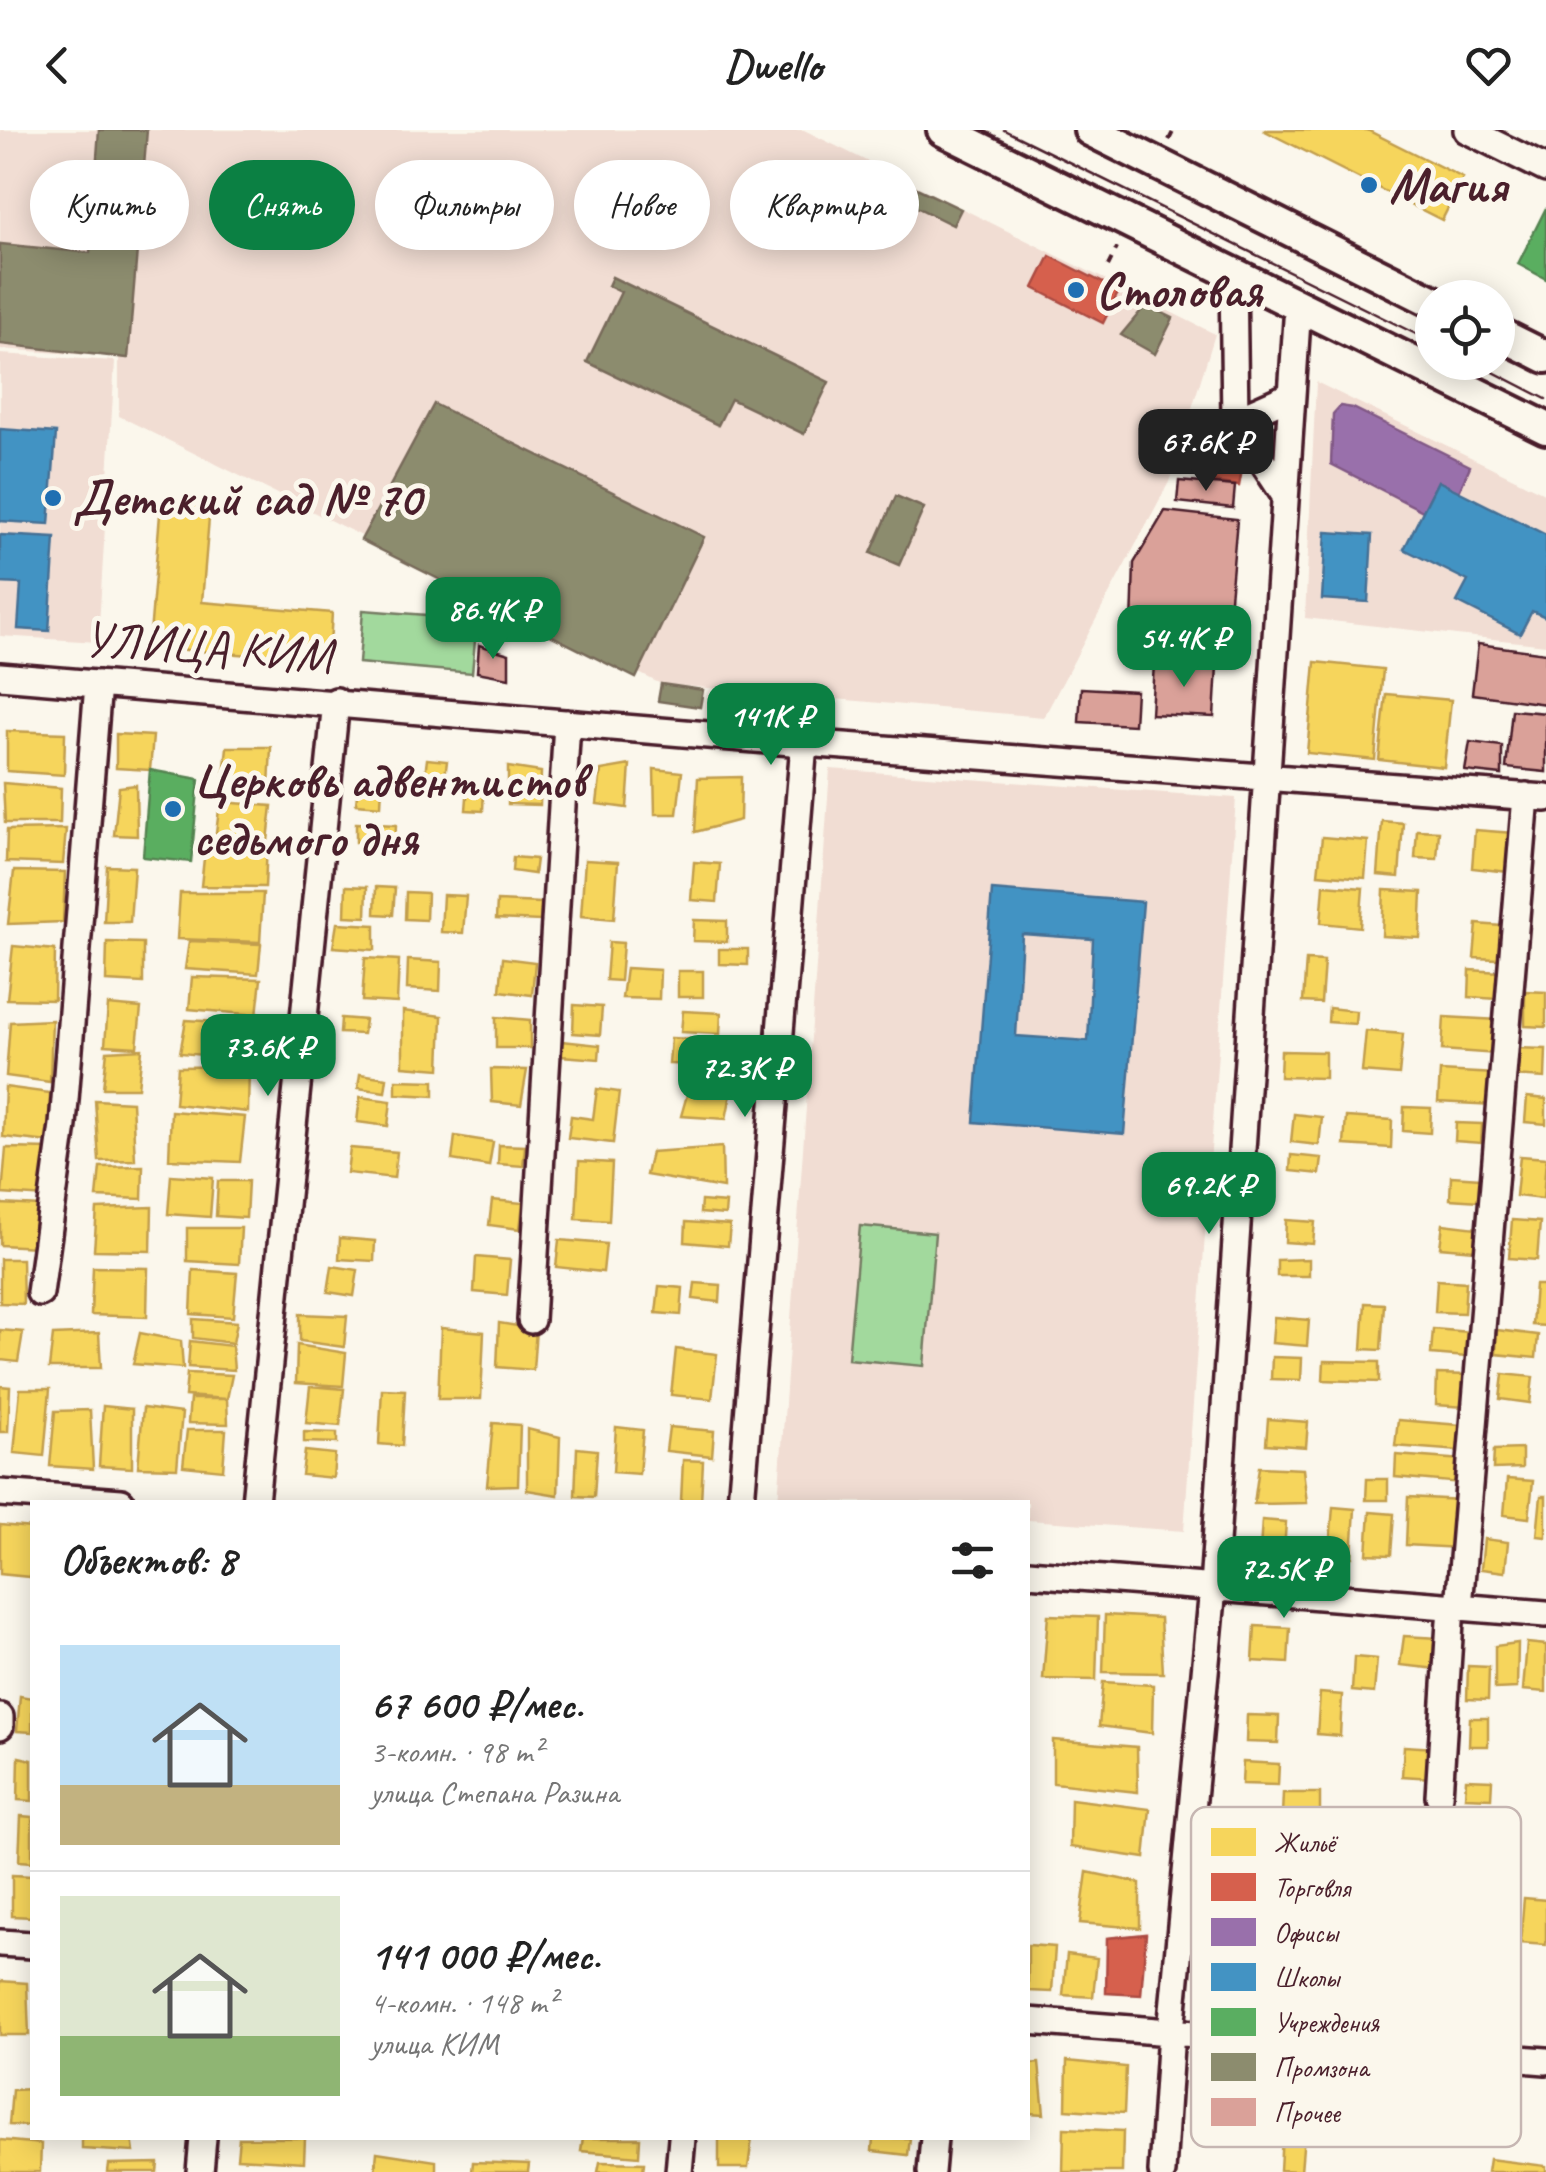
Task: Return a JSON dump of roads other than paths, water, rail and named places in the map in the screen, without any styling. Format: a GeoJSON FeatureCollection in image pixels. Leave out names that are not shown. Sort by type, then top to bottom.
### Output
{"type":"FeatureCollection","features":[{"type":"Feature","properties":{"kind":"main road"},"geometry":{"type":"LineString","coordinates":[[943,130],[1546,428]]}},
{"type":"Feature","properties":{"kind":"main road"},"geometry":{"type":"LineString","coordinates":[[1090,130],[1138,141],[1415,291]]}},
{"type":"Feature","properties":{"kind":"main road"},"geometry":{"type":"LineString","coordinates":[[1515,342],[1546,357]]}},
{"type":"Feature","properties":{"kind":"street"},"geometry":{"type":"LineString","coordinates":[[1467,130],[1546,169]]}},
{"type":"Feature","properties":{"kind":"street"},"geometry":{"type":"LineString","coordinates":[[1233,274],[1235,420],[1285,496]]}},
{"type":"Feature","properties":{"kind":"street"},"geometry":{"type":"LineString","coordinates":[[1192,1807],[1213,1588],[1298,305]]}},
{"type":"Feature","properties":{"kind":"street"},"geometry":{"type":"LineString","coordinates":[[1235,420],[1291,395]]}},
{"type":"Feature","properties":{"kind":"street","name":"УЛИЦА КИМ"},"geometry":{"type":"LineString","coordinates":[[0,676],[804,743],[1536,797]]}},
{"type":"Feature","properties":{"kind":"street"},"geometry":{"type":"LineString","coordinates":[[40,1293],[64,1125],[98,684]]}},
{"type":"Feature","properties":{"kind":"street"},"geometry":{"type":"LineString","coordinates":[[255,1500],[336,701]]}},
{"type":"Feature","properties":{"kind":"street"},"geometry":{"type":"LineString","coordinates":[[531,1320],[567,723]]}},
{"type":"Feature","properties":{"kind":"street"},"geometry":{"type":"LineString","coordinates":[[741,1500],[804,743]]}},
{"type":"Feature","properties":{"kind":"street"},"geometry":{"type":"LineString","coordinates":[[1440,1796],[1455,1607],[1536,797]]}},
{"type":"Feature","properties":{"kind":"street"},"geometry":{"type":"LineString","coordinates":[[0,1493],[94,1500]]}},
{"type":"Feature","properties":{"kind":"street"},"geometry":{"type":"LineString","coordinates":[[1030,1573],[1546,1614]]}},
{"type":"Feature","properties":{"kind":"street"},"geometry":{"type":"LineString","coordinates":[[0,1717],[0,1726]]}},
{"type":"Feature","properties":{"kind":"street"},"geometry":{"type":"LineString","coordinates":[[1162,2172],[1191,1820]]}},
{"type":"Feature","properties":{"kind":"street"},"geometry":{"type":"LineString","coordinates":[[0,1943],[30,1946]]}},
{"type":"Feature","properties":{"kind":"street"},"geometry":{"type":"LineString","coordinates":[[1030,2020],[1191,2033]]}},
{"type":"Feature","properties":{"kind":"street"},"geometry":{"type":"LineString","coordinates":[[1521,2059],[1546,2061]]}},
{"type":"Feature","properties":{"kind":"street"},"geometry":{"type":"LineString","coordinates":[[200,2172],[203,2140]]}},
{"type":"Feature","properties":{"kind":"street"},"geometry":{"type":"LineString","coordinates":[[679,2172],[682,2140]]}},
{"type":"Feature","properties":{"kind":"street"},"geometry":{"type":"LineString","coordinates":[[931,2172],[934,2140]]}},
{"type":"Feature","properties":{"kind":"tram line"},"geometry":{"type":"LineString","coordinates":[[1004,130],[1415,334]]}},
{"type":"Feature","properties":{"kind":"tram line"},"geometry":{"type":"LineString","coordinates":[[1509,380],[1546,399]]}},
{"type":"Feature","properties":{"kind":"place","name":"Магия"},"geometry":{"type":"Point","coordinates":[1369,185]}},
{"type":"Feature","properties":{"kind":"place","name":"Столовая"},"geometry":{"type":"Point","coordinates":[1076,290]}},
{"type":"Feature","properties":{"kind":"place","name":"Детский сад № 70"},"geometry":{"type":"Point","coordinates":[53,498]}},
{"type":"Feature","properties":{"kind":"place","name":"Церковь адвентистов седьмого дня"},"geometry":{"type":"Point","coordinates":[173,809]}}]}
